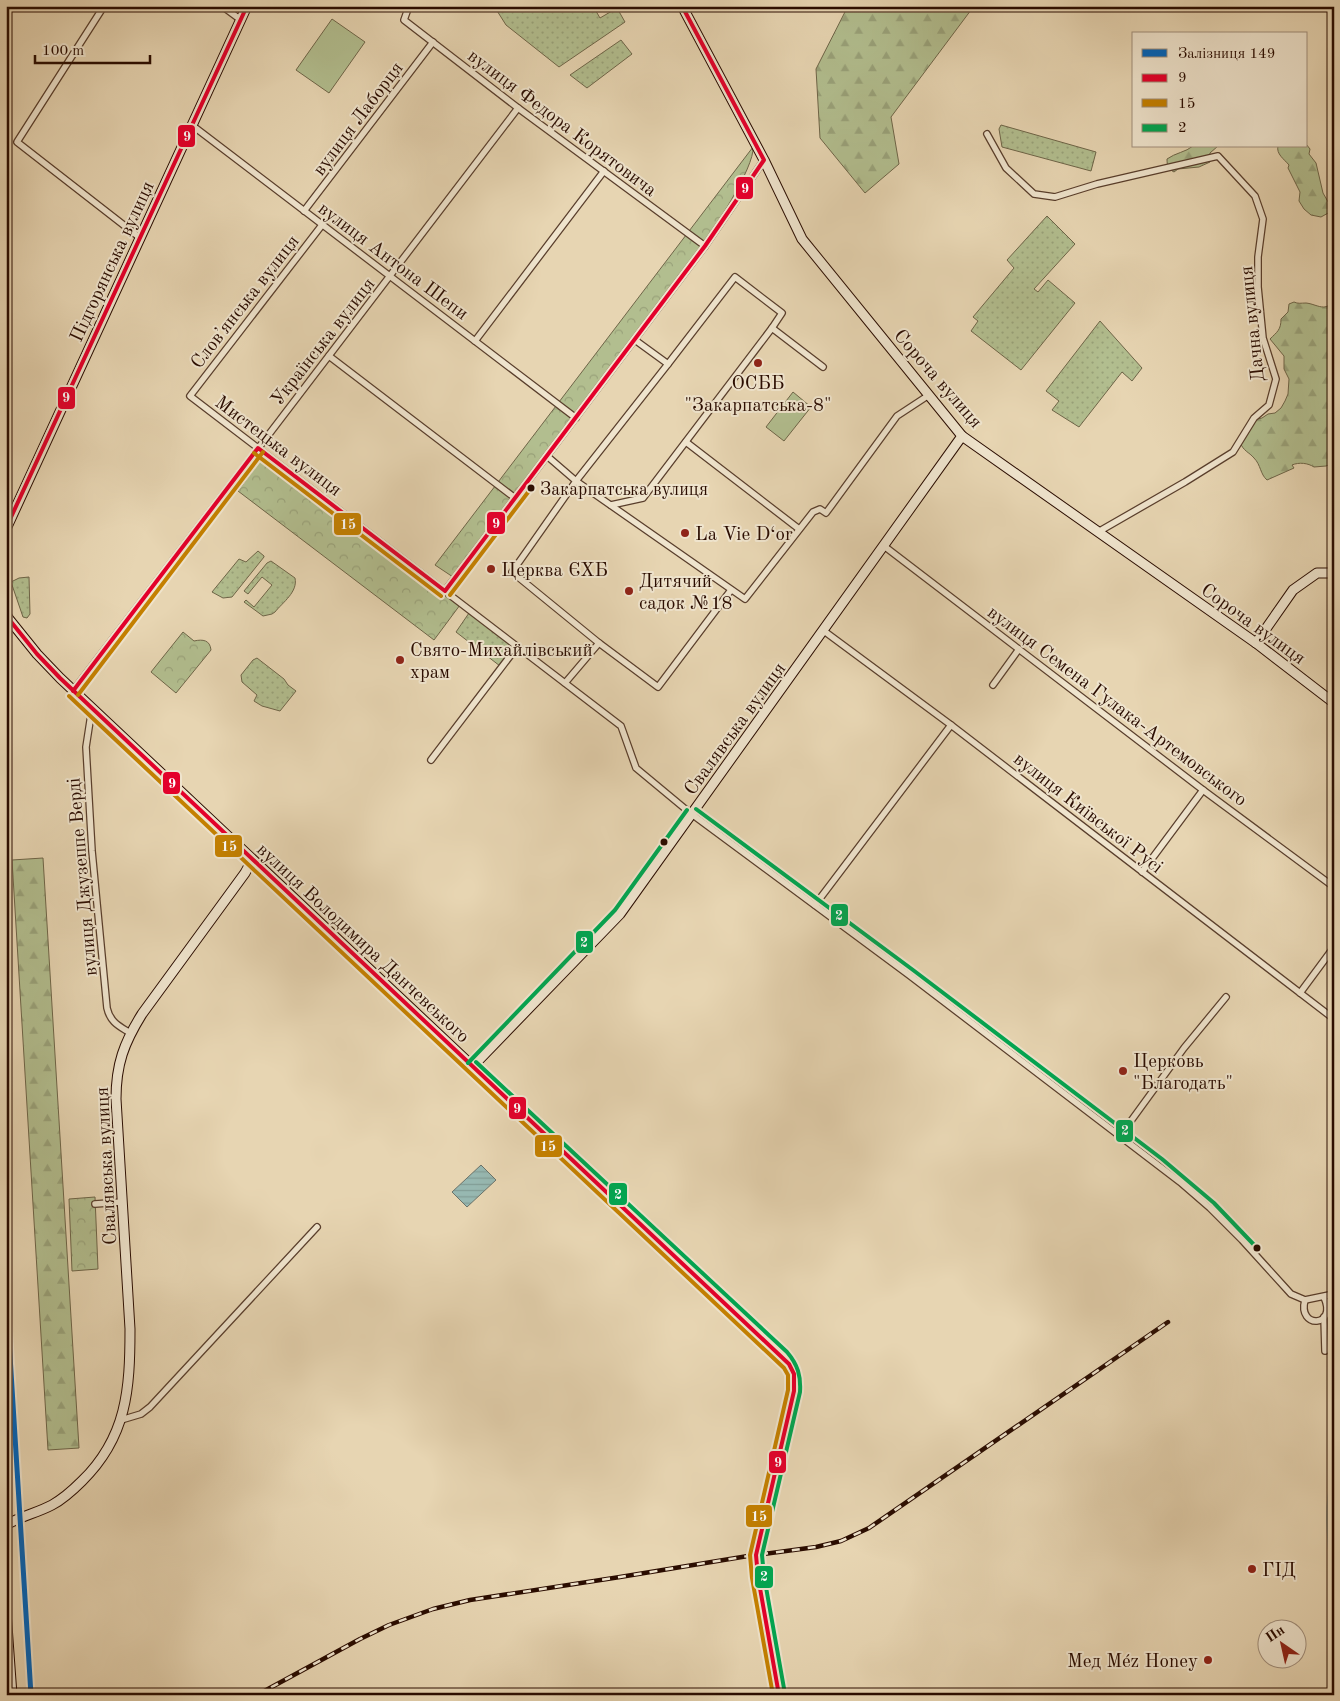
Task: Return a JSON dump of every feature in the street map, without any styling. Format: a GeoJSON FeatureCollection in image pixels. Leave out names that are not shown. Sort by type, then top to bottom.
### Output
{"type":"FeatureCollection","features":[{"type":"Feature","properties":{"kind":"street"},"geometry":{"type":"LineString","coordinates":[[104,6],[16,142],[139,237]]}},
{"type":"Feature","properties":{"kind":"street"},"geometry":{"type":"LineString","coordinates":[[222,6],[240,20]]}},
{"type":"Feature","properties":{"kind":"street","name":"Підгорянська вулиця"},"geometry":{"type":"LineString","coordinates":[[6,529],[247,6]]}},
{"type":"Feature","properties":{"kind":"street","name":"вулиця Федора Корятовича"},"geometry":{"type":"LineString","coordinates":[[409,6],[404,20],[518,108],[705,246]]}},
{"type":"Feature","properties":{"kind":"street","name":"Сороча вулиця"},"geometry":{"type":"LineString","coordinates":[[682,6],[764,160],[802,240],[962,436],[1256,643],[1334,703]]}},
{"type":"Feature","properties":{"kind":"street","name":"вулиця Лаборця"},"geometry":{"type":"LineString","coordinates":[[304,211],[433,42]]}},
{"type":"Feature","properties":{"kind":"street","name":"Українська вулиця"},"geometry":{"type":"LineString","coordinates":[[258,448],[518,108]]}},
{"type":"Feature","properties":{"kind":"street","name":"вулиця Антона Шепи"},"geometry":{"type":"LineString","coordinates":[[193,126],[576,418]]}},
{"type":"Feature","properties":{"kind":"street","name":"Дачна вулиця"},"geometry":{"type":"LineString","coordinates":[[987,134],[1006,168],[1034,194],[1055,197],[1097,184],[1218,156],[1255,196],[1263,219],[1258,257],[1258,288],[1263,338],[1276,379],[1269,405],[1254,418],[1233,452],[1200,474],[1098,532]]}},
{"type":"Feature","properties":{"kind":"street"},"geometry":{"type":"LineString","coordinates":[[445,591],[705,246],[764,160]]}},
{"type":"Feature","properties":{"kind":"street"},"geometry":{"type":"LineString","coordinates":[[475,341],[604,171]]}},
{"type":"Feature","properties":{"kind":"street","name":"Словʼянська вулиця"},"geometry":{"type":"LineString","coordinates":[[190,396],[322,225]]}},
{"type":"Feature","properties":{"kind":"street"},"geometry":{"type":"LineString","coordinates":[[611,505],[643,498],[782,313],[735,277],[576,481],[512,572],[599,643],[658,687],[732,590]]}},
{"type":"Feature","properties":{"kind":"street"},"geometry":{"type":"LineString","coordinates":[[772,328],[823,367]]}},
{"type":"Feature","properties":{"kind":"street"},"geometry":{"type":"LineString","coordinates":[[634,340],[668,364]]}},
{"type":"Feature","properties":{"kind":"street"},"geometry":{"type":"LineString","coordinates":[[329,356],[515,498]]}},
{"type":"Feature","properties":{"kind":"street"},"geometry":{"type":"LineString","coordinates":[[547,456],[576,481],[745,599],[813,512],[820,509],[826,513],[897,416],[929,394]]}},
{"type":"Feature","properties":{"kind":"street","name":"Мистецька вулиця"},"geometry":{"type":"LineString","coordinates":[[190,396],[621,726],[636,768],[692,814],[815,905],[1196,1195],[1242,1240],[1288,1290],[1298,1298],[1305,1300]]}},
{"type":"Feature","properties":{"kind":"street","name":"Свалявська вулиця"},"geometry":{"type":"LineString","coordinates":[[472,1067],[620,914],[962,436]]}},
{"type":"Feature","properties":{"kind":"street"},"geometry":{"type":"LineString","coordinates":[[686,442],[800,529]]}},
{"type":"Feature","properties":{"kind":"street"},"geometry":{"type":"LineString","coordinates":[[73,691],[258,448]]}},
{"type":"Feature","properties":{"kind":"street","name":"вулиця Семена Гулака-Артемовського"},"geometry":{"type":"LineString","coordinates":[[884,546],[1203,790],[1334,887]]}},
{"type":"Feature","properties":{"kind":"street"},"geometry":{"type":"LineString","coordinates":[[1256,643],[1293,590],[1317,573],[1334,573]]}},
{"type":"Feature","properties":{"kind":"street","name":"вулиця Володимира Данчевського"},"geometry":{"type":"LineString","coordinates":[[6,613],[37,654],[73,691],[783,1357],[792,1369],[794,1391],[756,1555],[779,1695]]}},
{"type":"Feature","properties":{"kind":"street","name":"вулиця Київської Русі"},"geometry":{"type":"LineString","coordinates":[[824,631],[951,725],[1334,1019]]}},
{"type":"Feature","properties":{"kind":"street"},"geometry":{"type":"LineString","coordinates":[[565,683],[599,643]]}},
{"type":"Feature","properties":{"kind":"street"},"geometry":{"type":"LineString","coordinates":[[431,760],[517,647]]}},
{"type":"Feature","properties":{"kind":"street"},"geometry":{"type":"LineString","coordinates":[[993,685],[1019,649]]}},
{"type":"Feature","properties":{"kind":"street","name":"вулиця Джузеппе Верді"},"geometry":{"type":"LineString","coordinates":[[92,708],[86,746],[92,851],[107,1008],[108,1014],[115,1024],[130,1033]]}},
{"type":"Feature","properties":{"kind":"street"},"geometry":{"type":"LineString","coordinates":[[815,905],[951,725]]}},
{"type":"Feature","properties":{"kind":"street"},"geometry":{"type":"LineString","coordinates":[[1142,872],[1203,790]]}},
{"type":"Feature","properties":{"kind":"street","name":"Свалявська вулиця"},"geometry":{"type":"LineString","coordinates":[[6,1525],[20,1517],[52,1505],[74,1488],[107,1452],[121,1420],[130,1360],[116,1081],[123,1049],[142,1014],[245,873],[252,860]]}},
{"type":"Feature","properties":{"kind":"street"},"geometry":{"type":"LineString","coordinates":[[1300,993],[1334,947]]}},
{"type":"Feature","properties":{"kind":"street"},"geometry":{"type":"LineString","coordinates":[[1120,1136],[1184,1048],[1226,997]]}},
{"type":"Feature","properties":{"kind":"street"},"geometry":{"type":"LineString","coordinates":[[95,1204],[122,1202]]}},
{"type":"Feature","properties":{"kind":"street"},"geometry":{"type":"LineString","coordinates":[[121,1420],[131,1418],[150,1407],[317,1227]]}},
{"type":"Feature","properties":{"kind":"street"},"geometry":{"type":"LineString","coordinates":[[1321,1319],[1311,1320],[1306,1315],[1303,1308],[1305,1300],[1334,1294]]}},
{"type":"Feature","properties":{"kind":"street"},"geometry":{"type":"LineString","coordinates":[[1324,1297],[1328,1308],[1321,1319],[1325,1337],[1324,1352]]}},
{"type":"Feature","properties":{"kind":"street"},"geometry":{"type":"LineString","coordinates":[[6,1612],[12,1695]]}},
{"type":"Feature","properties":{"kind":"green space"},"geometry":{"type":"Polygon","coordinates":[[[494,6],[593,6],[600,18],[617,8],[625,22],[559,67],[506,25],[494,6]]]}},
{"type":"Feature","properties":{"kind":"green space"},"geometry":{"type":"Polygon","coordinates":[[[848,6],[974,6],[891,117],[899,164],[865,193],[820,138],[816,69],[848,6]]]}},
{"type":"Feature","properties":{"kind":"green space"},"geometry":{"type":"Polygon","coordinates":[[[332,19],[365,42],[329,93],[296,70],[332,19]]]}},
{"type":"Feature","properties":{"kind":"green space"},"geometry":{"type":"Polygon","coordinates":[[[621,40],[632,54],[587,88],[570,75],[621,40]]]}},
{"type":"Feature","properties":{"kind":"green space"},"geometry":{"type":"Polygon","coordinates":[[[1001,125],[1096,152],[1091,171],[1002,147],[999,129],[1001,125]]]}},
{"type":"Feature","properties":{"kind":"green space"},"geometry":{"type":"Polygon","coordinates":[[[1308,146],[1310,149],[1309,154],[1316,163],[1323,193],[1331,207],[1330,212],[1321,217],[1311,215],[1304,209],[1299,201],[1300,192],[1288,168],[1289,165],[1278,152],[1278,149],[1308,146]]]}},
{"type":"Feature","properties":{"kind":"green space"},"geometry":{"type":"Polygon","coordinates":[[[753,147],[752,156],[740,184],[699,251],[453,577],[435,565],[753,147]]]}},
{"type":"Feature","properties":{"kind":"green space"},"geometry":{"type":"Polygon","coordinates":[[[1190,148],[1216,148],[1210,153],[1210,162],[1199,167],[1178,169],[1174,172],[1170,170],[1167,159],[1190,148]]]}},
{"type":"Feature","properties":{"kind":"green space"},"geometry":{"type":"Polygon","coordinates":[[[1047,216],[1075,244],[1034,289],[1038,292],[1048,280],[1075,303],[1021,370],[971,331],[978,321],[973,317],[1014,268],[1007,260],[1047,216]]]}},
{"type":"Feature","properties":{"kind":"green space"},"geometry":{"type":"Polygon","coordinates":[[[1334,298],[1334,463],[1314,467],[1303,463],[1295,464],[1292,465],[1294,468],[1267,480],[1256,461],[1240,442],[1253,420],[1275,413],[1281,408],[1288,394],[1289,379],[1284,369],[1284,356],[1270,339],[1277,332],[1281,319],[1288,312],[1289,304],[1294,302],[1306,303],[1325,307],[1334,298]]]}},
{"type":"Feature","properties":{"kind":"green space"},"geometry":{"type":"Polygon","coordinates":[[[1100,321],[1142,368],[1132,381],[1122,372],[1079,427],[1052,410],[1059,401],[1046,391],[1100,321]]]}},
{"type":"Feature","properties":{"kind":"green space"},"geometry":{"type":"Polygon","coordinates":[[[793,392],[811,407],[784,441],[766,427],[793,392]]]}},
{"type":"Feature","properties":{"kind":"green space"},"geometry":{"type":"Polygon","coordinates":[[[262,458],[460,605],[434,640],[238,491],[262,458]]]}},
{"type":"Feature","properties":{"kind":"green space"},"geometry":{"type":"Polygon","coordinates":[[[258,551],[264,557],[232,597],[223,598],[212,592],[239,559],[246,562],[258,551]]]}},
{"type":"Feature","properties":{"kind":"green space"},"geometry":{"type":"Polygon","coordinates":[[[271,561],[295,578],[295,583],[286,601],[272,614],[263,616],[244,602],[246,600],[254,607],[272,585],[262,577],[248,594],[244,591],[267,563],[271,561]]]}},
{"type":"Feature","properties":{"kind":"green space"},"geometry":{"type":"Polygon","coordinates":[[[29,577],[30,614],[27,618],[23,617],[11,582],[19,578],[29,577]]]}},
{"type":"Feature","properties":{"kind":"green space"},"geometry":{"type":"Polygon","coordinates":[[[469,613],[514,647],[500,666],[456,632],[469,613]]]}},
{"type":"Feature","properties":{"kind":"green space"},"geometry":{"type":"Polygon","coordinates":[[[183,632],[194,641],[203,640],[208,642],[211,650],[176,693],[151,672],[183,632]]]}},
{"type":"Feature","properties":{"kind":"green space"},"geometry":{"type":"Polygon","coordinates":[[[257,658],[296,691],[280,711],[262,706],[254,701],[257,695],[242,682],[241,675],[253,660],[257,658]]]}},
{"type":"Feature","properties":{"kind":"green space"},"geometry":{"type":"Polygon","coordinates":[[[43,858],[79,1448],[48,1450],[12,860],[43,858]]]}},
{"type":"Feature","properties":{"kind":"green space"},"geometry":{"type":"Polygon","coordinates":[[[95,1197],[98,1269],[72,1271],[69,1199],[95,1197]]]}},
{"type":"Feature","properties":{"kind":"water"},"geometry":{"type":"Polygon","coordinates":[[[481,1165],[496,1180],[467,1207],[452,1192],[481,1165]]]}},
{"type":"Feature","properties":{"kind":"waterway"},"geometry":{"type":"LineString","coordinates":[[1334,1482],[1330,1516],[1334,1575]]}},
{"type":"Feature","properties":{"kind":"railway"},"geometry":{"type":"LineString","coordinates":[[257,1695],[360,1639],[389,1625],[433,1609],[470,1600],[816,1547],[841,1541],[869,1528],[1168,1322]]}},
{"type":"Feature","properties":{"kind":"rail line","name":"149"},"geometry":{"type":"LineString","coordinates":[[6,1291],[31,1695]]}},
{"type":"Feature","properties":{"kind":"transit line","name":"9"},"geometry":{"type":"LineString","coordinates":[[6,528],[247,6]]}},
{"type":"Feature","properties":{"kind":"transit line","name":"9"},"geometry":{"type":"LineString","coordinates":[[73,691],[258,448],[445,591],[705,246],[764,160],[682,6]]}},
{"type":"Feature","properties":{"kind":"transit line","name":"15"},"geometry":{"type":"LineString","coordinates":[[78,695],[263,452]]}},
{"type":"Feature","properties":{"kind":"transit line","name":"15"},"geometry":{"type":"LineString","coordinates":[[254,453],[441,596]]}},
{"type":"Feature","properties":{"kind":"transit line","name":"15"},"geometry":{"type":"LineString","coordinates":[[450,595],[532,487]]}},
{"type":"Feature","properties":{"kind":"transit line","name":"9"},"geometry":{"type":"LineString","coordinates":[[6,614],[37,654],[60,678],[789,1364],[794,1374],[794,1391],[756,1555],[758,1577],[779,1695]]}},
{"type":"Feature","properties":{"kind":"transit line","name":"15"},"geometry":{"type":"LineString","coordinates":[[69,696],[784,1368],[788,1375],[788,1390],[750,1555],[752,1578],[773,1695]]}},
{"type":"Feature","properties":{"kind":"transit line","name":"2"},"geometry":{"type":"LineString","coordinates":[[696,809],[913,970],[1162,1159],[1214,1203],[1258,1249]]}},
{"type":"Feature","properties":{"kind":"transit line","name":"2"},"geometry":{"type":"LineString","coordinates":[[468,1063],[615,910],[687,810]]}},
{"type":"Feature","properties":{"kind":"transit line","name":"2"},"geometry":{"type":"LineString","coordinates":[[476,1062],[787,1352],[794,1361],[800,1381],[800,1392],[762,1555],[785,1694]]}},
{"type":"Feature","properties":{"kind":"place","name":"ОСББ \"Закарпатська-8\""},"geometry":{"type":"Point","coordinates":[758,363]}},
{"type":"Feature","properties":{"kind":"place","name":"Закарпатська вулиця"},"geometry":{"type":"Point","coordinates":[531,488]}},
{"type":"Feature","properties":{"kind":"place","name":"La Vie D‘or"},"geometry":{"type":"Point","coordinates":[685,533]}},
{"type":"Feature","properties":{"kind":"place","name":"Церква ЄХБ"},"geometry":{"type":"Point","coordinates":[491,569]}},
{"type":"Feature","properties":{"kind":"place","name":"Дитячий садок №18"},"geometry":{"type":"Point","coordinates":[629,591]}},
{"type":"Feature","properties":{"kind":"place","name":"Свято-Михайлівський храм"},"geometry":{"type":"Point","coordinates":[400,660]}},
{"type":"Feature","properties":{"kind":"place","name":"Церковь \"Благодать\""},"geometry":{"type":"Point","coordinates":[1123,1071]}},
{"type":"Feature","properties":{"kind":"place","name":"ГІД"},"geometry":{"type":"Point","coordinates":[1252,1569]}},
{"type":"Feature","properties":{"kind":"place","name":"Мед Méz Honey"},"geometry":{"type":"Point","coordinates":[1208,1660]}}]}
